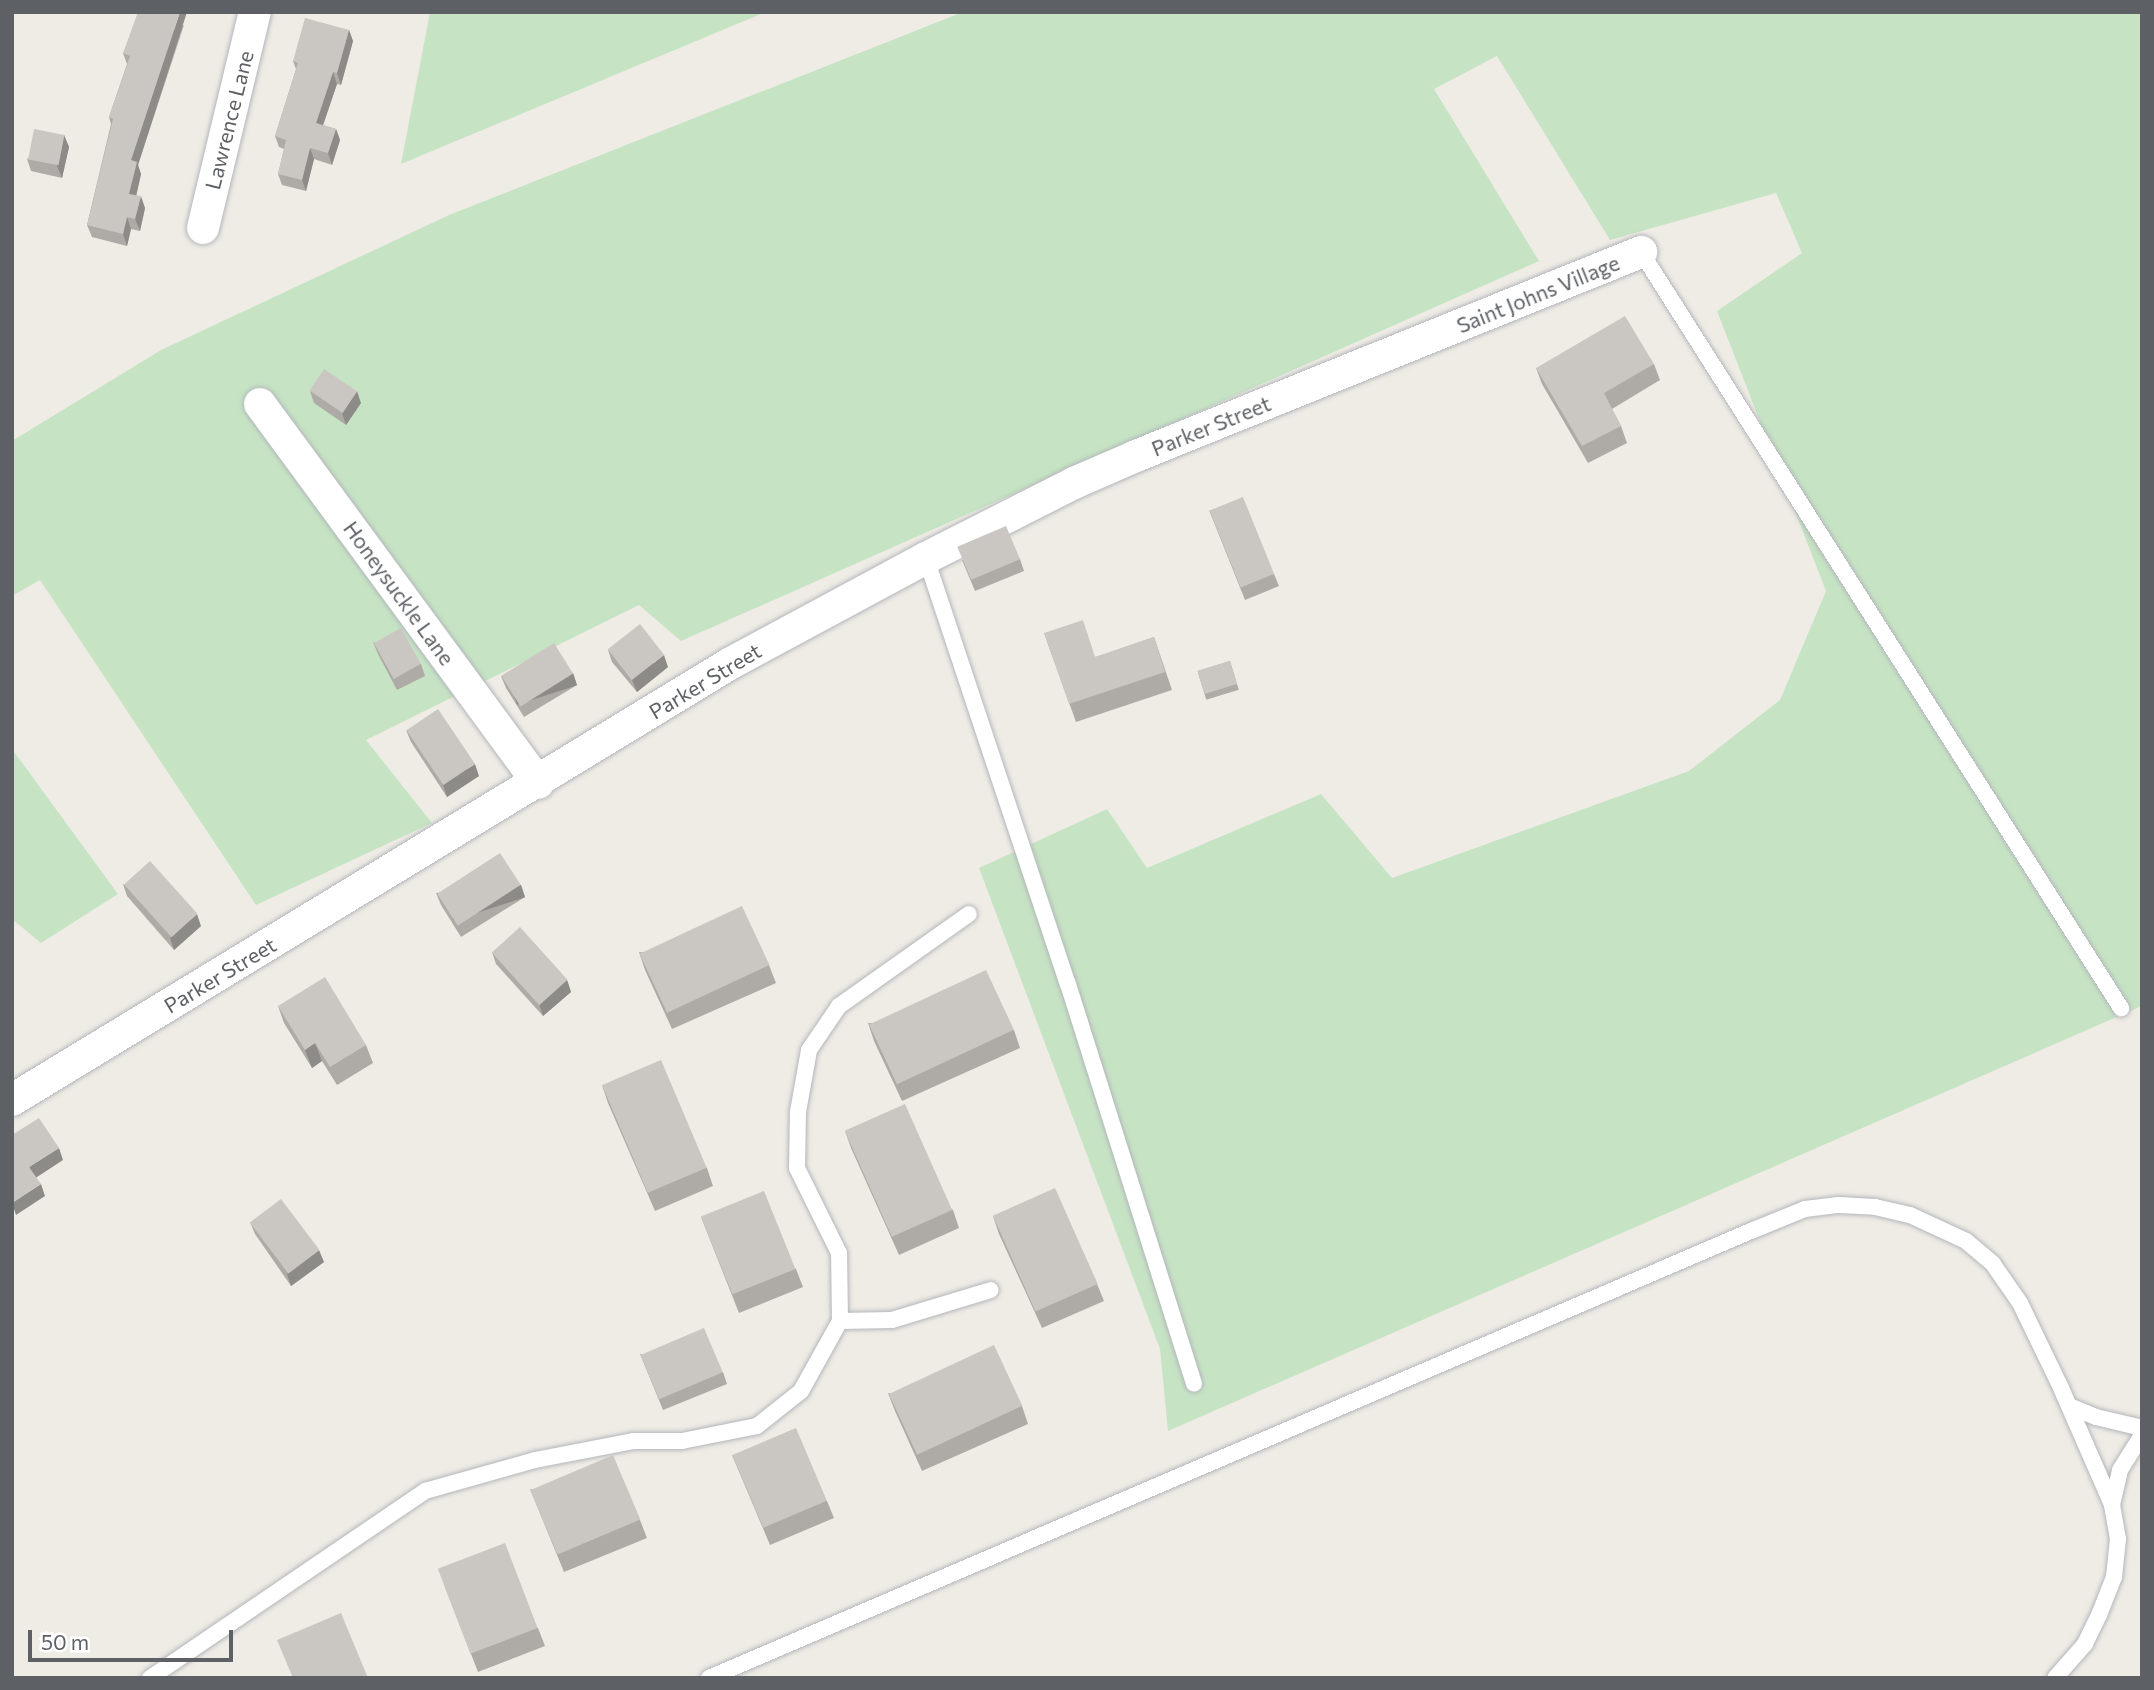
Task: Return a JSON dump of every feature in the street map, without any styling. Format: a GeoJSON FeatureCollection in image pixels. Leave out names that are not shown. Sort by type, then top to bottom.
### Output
{"type":"FeatureCollection","features":[{"type":"Feature","properties":{"kind":"street","name":"Lawrence Lane"},"geometry":{"type":"LineString","coordinates":[[202,228],[255,12]]}},
{"type":"Feature","properties":{"kind":"street","name":"Saint Johns Village"},"geometry":{"type":"LineString","coordinates":[[1436,335],[1641,252]]}},
{"type":"Feature","properties":{"kind":"street","name":"Parker Street"},"geometry":{"type":"LineString","coordinates":[[12,1100],[538,783],[731,663],[926,558],[1124,461],[1436,335]]}},
{"type":"Feature","properties":{"kind":"street","name":"Honeysuckle Lane"},"geometry":{"type":"LineString","coordinates":[[260,404],[538,783]]}},
{"type":"Feature","properties":{"kind":"lane"},"geometry":{"type":"LineString","coordinates":[[1641,252],[2121,1008]]}},
{"type":"Feature","properties":{"kind":"lane"},"geometry":{"type":"LineString","coordinates":[[926,558],[1068,984],[1194,1384]]}},
{"type":"Feature","properties":{"kind":"lane"},"geometry":{"type":"LineString","coordinates":[[150,1678],[425,1492],[548,1457],[634,1441],[682,1441],[757,1426],[801,1391],[840,1321],[839,1253],[797,1168],[798,1112],[809,1050],[839,1006],[969,914]]}},
{"type":"Feature","properties":{"kind":"lane"},"geometry":{"type":"LineString","coordinates":[[709,1678],[1805,1209],[1839,1205],[1875,1207],[1910,1215],[1966,1241],[1993,1264],[2020,1303],[2069,1406],[2112,1505],[2118,1539],[2114,1577],[2085,1644],[2055,1678]]}},
{"type":"Feature","properties":{"kind":"lane"},"geometry":{"type":"LineString","coordinates":[[840,1321],[892,1320],[991,1290]]}},
{"type":"Feature","properties":{"kind":"lane"},"geometry":{"type":"LineString","coordinates":[[2069,1406],[2096,1417],[2142,1428]]}},
{"type":"Feature","properties":{"kind":"lane"},"geometry":{"type":"LineString","coordinates":[[2112,1505],[2120,1469],[2142,1436]]}},
{"type":"Feature","properties":{"kind":"green space"},"geometry":{"type":"Polygon","coordinates":[[[430,12],[766,12],[401,164],[430,12]]]}},
{"type":"Feature","properties":{"kind":"green space"},"geometry":{"type":"Polygon","coordinates":[[[963,12],[2142,12],[2142,1006],[1168,1431],[1160,1349],[979,868],[1107,809],[1147,868],[1321,794],[1392,878],[1689,771],[1780,700],[1826,591],[1717,311],[1802,253],[1776,193],[1610,240],[1497,56],[1434,89],[1539,261],[681,641],[639,605],[366,740],[432,823],[256,905],[40,580],[12,596],[12,441],[161,350],[449,215],[963,12]]]}},
{"type":"Feature","properties":{"kind":"green space"},"geometry":{"type":"Polygon","coordinates":[[[12,749],[118,894],[41,943],[12,919],[12,749]]]}},
{"type":"Feature","properties":{"kind":"building"},"geometry":{"type":"Polygon","coordinates":[[[138,12],[180,12],[131,160],[137,162],[129,194],[141,196],[135,219],[127,217],[123,234],[87,225],[113,119],[109,117],[130,56],[123,53],[138,12]]]}},
{"type":"Feature","properties":{"kind":"building"},"geometry":{"type":"Polygon","coordinates":[[[305,18],[349,30],[337,73],[333,72],[316,123],[336,129],[328,153],[310,148],[302,180],[278,174],[286,140],[275,136],[298,63],[293,61],[305,18]]]}},
{"type":"Feature","properties":{"kind":"building"},"geometry":{"type":"Polygon","coordinates":[[[34,129],[64,135],[59,165],[28,159],[34,129]]]}},
{"type":"Feature","properties":{"kind":"building"},"geometry":{"type":"Polygon","coordinates":[[[1625,316],[1654,364],[1604,393],[1621,426],[1582,446],[1536,368],[1625,316]]]}},
{"type":"Feature","properties":{"kind":"building"},"geometry":{"type":"Polygon","coordinates":[[[324,369],[357,391],[343,413],[309,391],[324,369]]]}},
{"type":"Feature","properties":{"kind":"building"},"geometry":{"type":"Polygon","coordinates":[[[1243,497],[1274,574],[1241,587],[1210,510],[1243,497]]]}},
{"type":"Feature","properties":{"kind":"building"},"geometry":{"type":"Polygon","coordinates":[[[1006,526],[1020,559],[971,580],[957,547],[1006,526]]]}},
{"type":"Feature","properties":{"kind":"building"},"geometry":{"type":"Polygon","coordinates":[[[1083,620],[1095,657],[1154,637],[1165,672],[1069,704],[1044,633],[1083,620]]]}},
{"type":"Feature","properties":{"kind":"building"},"geometry":{"type":"Polygon","coordinates":[[[640,624],[664,655],[632,680],[608,649],[640,624]]]}},
{"type":"Feature","properties":{"kind":"building"},"geometry":{"type":"Polygon","coordinates":[[[401,628],[421,664],[394,679],[374,643],[401,628]]]}},
{"type":"Feature","properties":{"kind":"building"},"geometry":{"type":"Polygon","coordinates":[[[554,643],[573,674],[520,706],[501,676],[554,643]]]}},
{"type":"Feature","properties":{"kind":"building"},"geometry":{"type":"Polygon","coordinates":[[[1230,661],[1237,684],[1205,694],[1197,671],[1230,661]]]}},
{"type":"Feature","properties":{"kind":"building"},"geometry":{"type":"Polygon","coordinates":[[[438,709],[475,764],[443,785],[406,730],[438,709]]]}},
{"type":"Feature","properties":{"kind":"building"},"geometry":{"type":"Polygon","coordinates":[[[500,853],[521,885],[458,926],[437,894],[500,853]]]}},
{"type":"Feature","properties":{"kind":"building"},"geometry":{"type":"Polygon","coordinates":[[[150,861],[198,914],[171,937],[124,884],[150,861]]]}},
{"type":"Feature","properties":{"kind":"building"},"geometry":{"type":"Polygon","coordinates":[[[742,906],[769,965],[667,1013],[640,954],[742,906]]]}},
{"type":"Feature","properties":{"kind":"building"},"geometry":{"type":"Polygon","coordinates":[[[520,927],[568,980],[539,1005],[492,952],[520,927]]]}},
{"type":"Feature","properties":{"kind":"building"},"geometry":{"type":"Polygon","coordinates":[[[986,970],[1014,1030],[897,1084],[869,1025],[986,970]]]}},
{"type":"Feature","properties":{"kind":"building"},"geometry":{"type":"Polygon","coordinates":[[[325,977],[366,1045],[330,1067],[315,1043],[305,1050],[278,1006],[325,977]]]}},
{"type":"Feature","properties":{"kind":"building"},"geometry":{"type":"Polygon","coordinates":[[[661,1060],[707,1168],[648,1193],[602,1085],[661,1060]]]}},
{"type":"Feature","properties":{"kind":"building"},"geometry":{"type":"Polygon","coordinates":[[[905,1104],[952,1210],[892,1237],[845,1131],[905,1104]]]}},
{"type":"Feature","properties":{"kind":"building"},"geometry":{"type":"Polygon","coordinates":[[[39,1118],[59,1148],[29,1167],[41,1184],[12,1203],[12,1135],[39,1118]]]}},
{"type":"Feature","properties":{"kind":"building"},"geometry":{"type":"Polygon","coordinates":[[[1055,1188],[1098,1284],[1036,1312],[993,1216],[1055,1188]]]}},
{"type":"Feature","properties":{"kind":"building"},"geometry":{"type":"Polygon","coordinates":[[[764,1191],[795,1269],[732,1294],[701,1216],[764,1191]]]}},
{"type":"Feature","properties":{"kind":"building"},"geometry":{"type":"Polygon","coordinates":[[[281,1199],[320,1250],[288,1274],[250,1222],[281,1199]]]}},
{"type":"Feature","properties":{"kind":"building"},"geometry":{"type":"Polygon","coordinates":[[[704,1328],[723,1372],[659,1399],[640,1355],[704,1328]]]}},
{"type":"Feature","properties":{"kind":"building"},"geometry":{"type":"Polygon","coordinates":[[[994,1345],[1022,1406],[917,1455],[889,1394],[994,1345]]]}},
{"type":"Feature","properties":{"kind":"building"},"geometry":{"type":"Polygon","coordinates":[[[796,1428],[827,1501],[763,1528],[732,1455],[796,1428]]]}},
{"type":"Feature","properties":{"kind":"building"},"geometry":{"type":"Polygon","coordinates":[[[613,1455],[640,1519],[558,1555],[530,1490],[613,1455]]]}},
{"type":"Feature","properties":{"kind":"building"},"geometry":{"type":"Polygon","coordinates":[[[505,1543],[538,1628],[470,1654],[438,1569],[505,1543]]]}},
{"type":"Feature","properties":{"kind":"building"},"geometry":{"type":"Polygon","coordinates":[[[341,1613],[368,1678],[293,1678],[277,1640],[341,1613]]]}}]}
